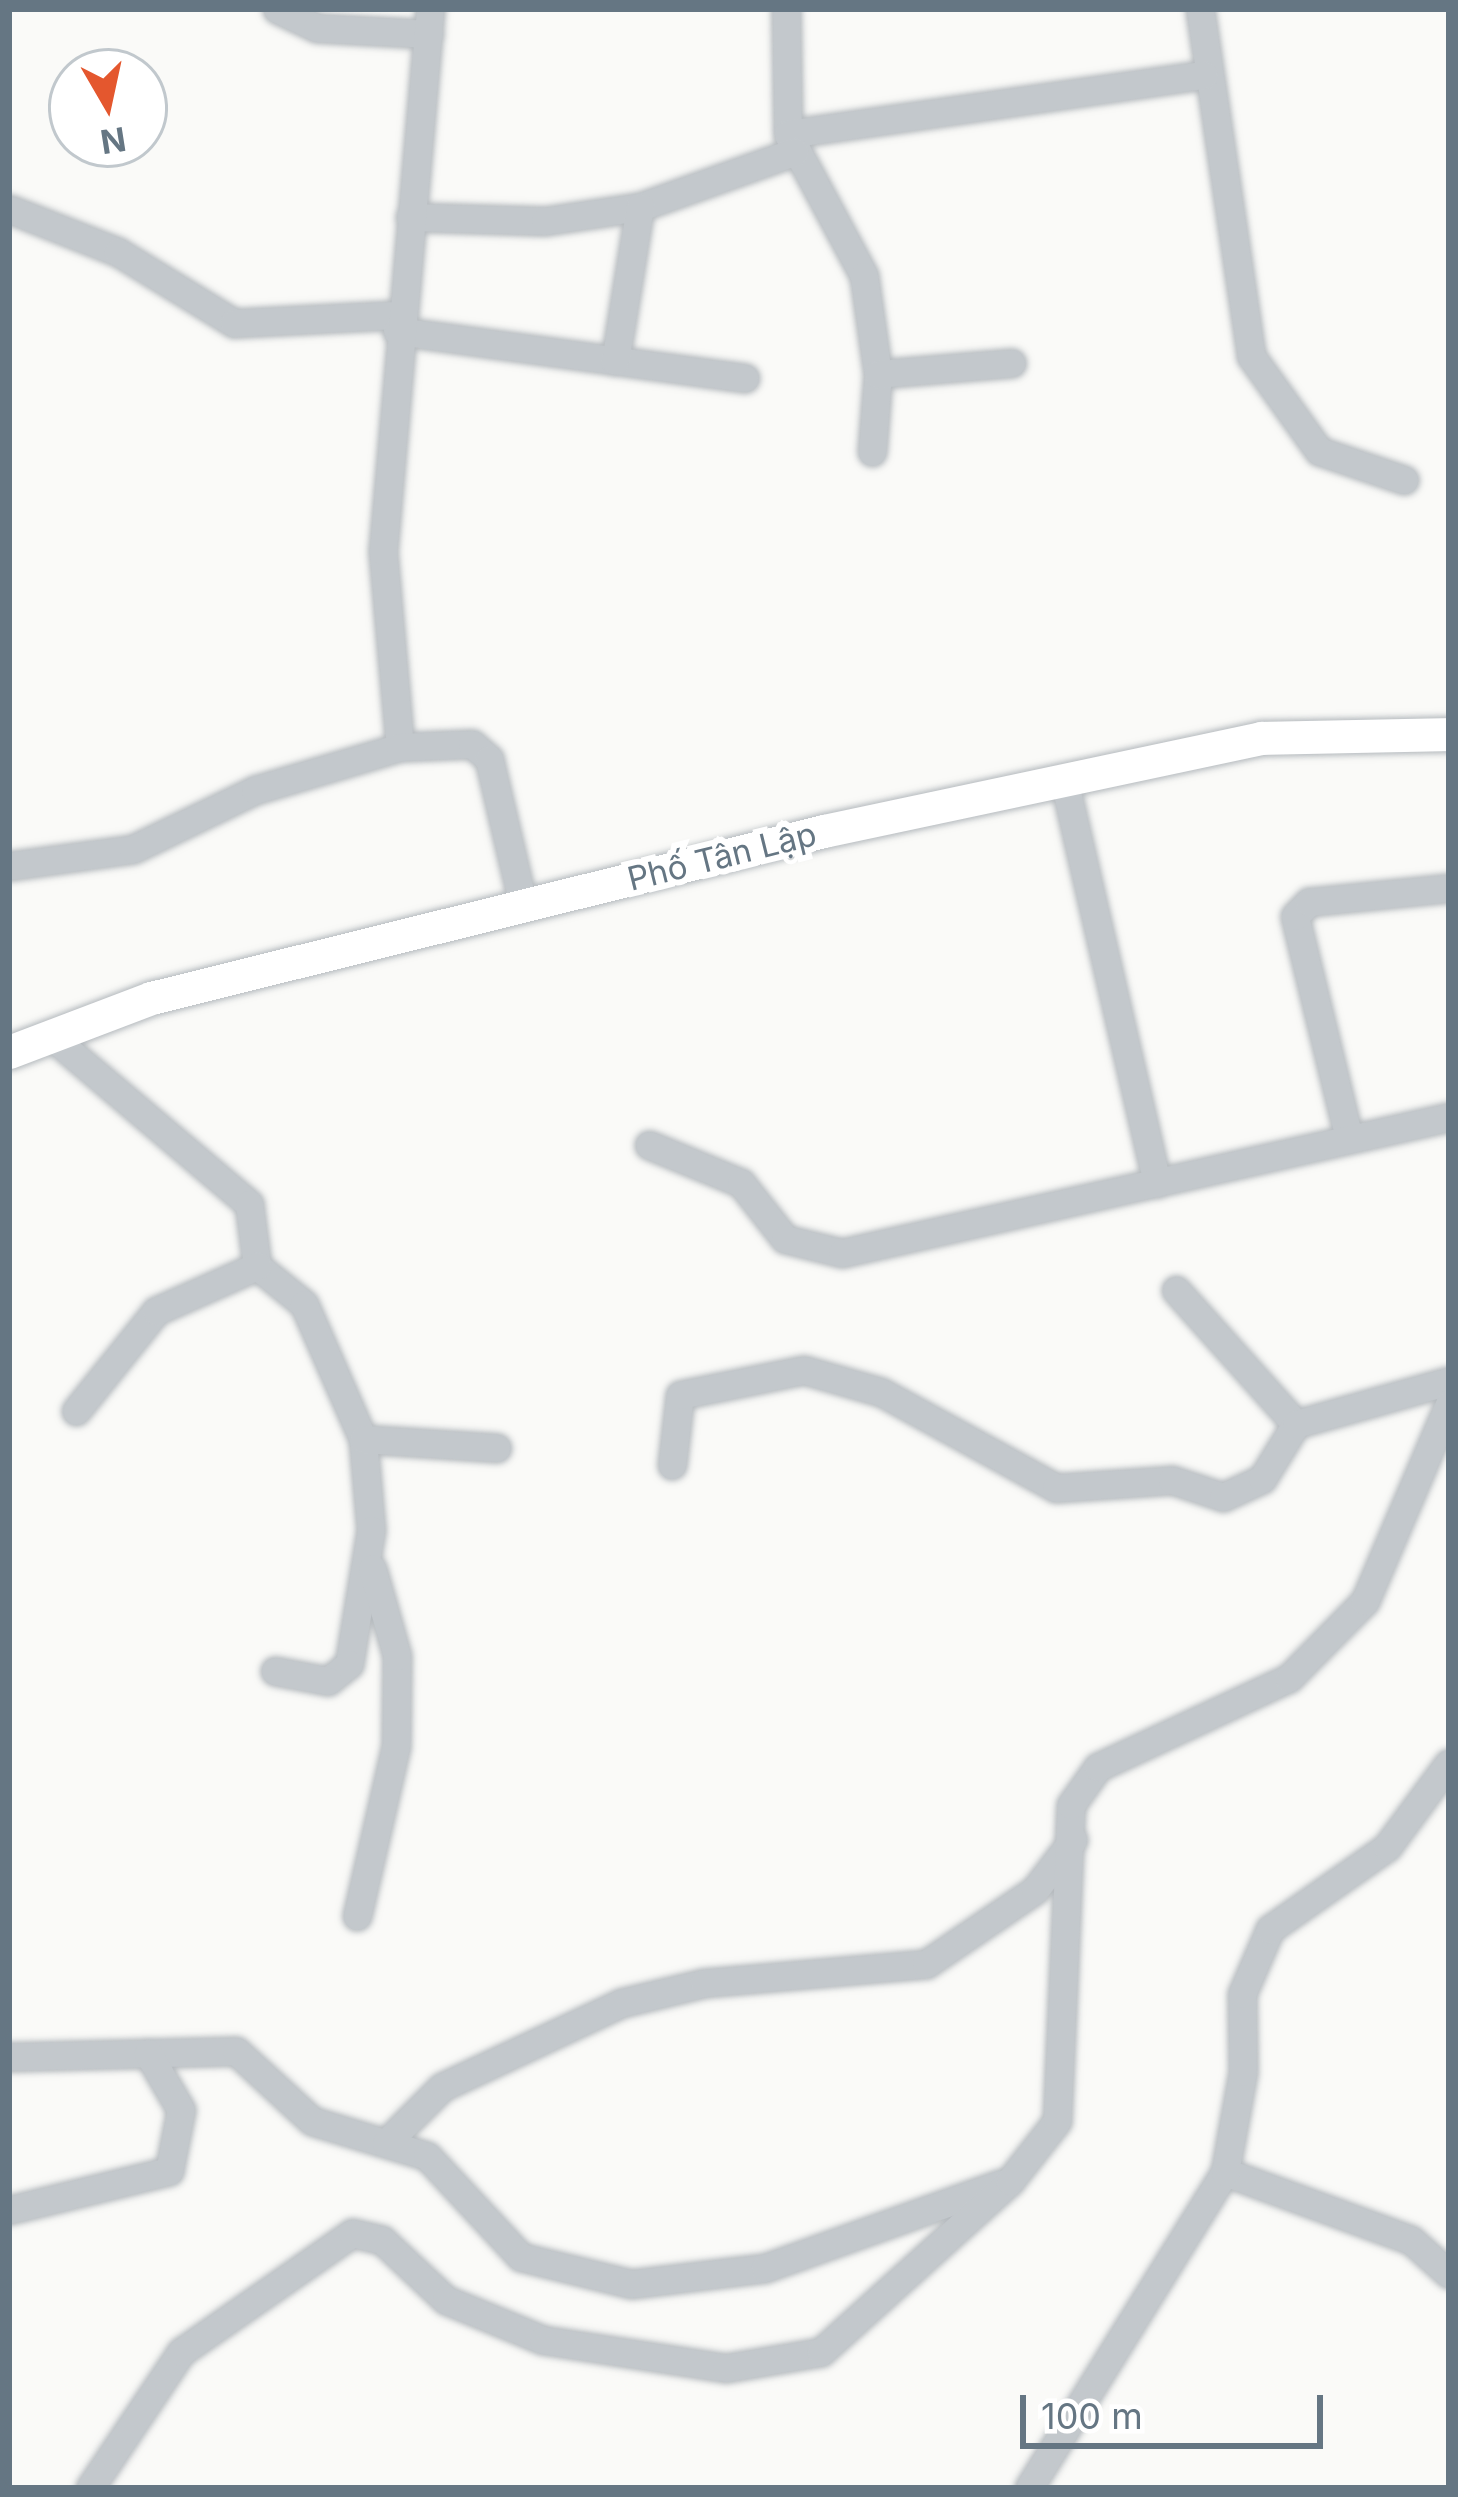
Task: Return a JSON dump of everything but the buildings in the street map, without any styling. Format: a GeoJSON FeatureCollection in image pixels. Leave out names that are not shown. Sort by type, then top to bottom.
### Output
{"type":"FeatureCollection","features":[{"type":"Feature","properties":{"kind":"main road","name":"Phố Tân Lập"},"geometry":{"type":"LineString","coordinates":[[9,1052],[151,998],[1064,780],[1261,738],[1449,734]]}},
{"type":"Feature","properties":{"kind":"street"},"geometry":{"type":"LineString","coordinates":[[277,9],[317,28],[430,21],[398,323],[383,551],[400,747]]}},
{"type":"Feature","properties":{"kind":"street"},"geometry":{"type":"LineString","coordinates":[[786,9],[791,143],[856,254],[878,374],[872,452]]}},
{"type":"Feature","properties":{"kind":"street"},"geometry":{"type":"LineString","coordinates":[[1200,9],[1204,75],[1251,356],[1319,451],[1404,480]]}},
{"type":"Feature","properties":{"kind":"street"},"geometry":{"type":"LineString","coordinates":[[410,218],[545,221],[640,207],[791,143],[1204,75]]}},
{"type":"Feature","properties":{"kind":"street"},"geometry":{"type":"LineString","coordinates":[[615,361],[640,207]]}},
{"type":"Feature","properties":{"kind":"street"},"geometry":{"type":"LineString","coordinates":[[9,209],[118,252],[234,323],[398,323],[745,378]]}},
{"type":"Feature","properties":{"kind":"street"},"geometry":{"type":"LineString","coordinates":[[878,374],[1012,363]]}},
{"type":"Feature","properties":{"kind":"street"},"geometry":{"type":"LineString","coordinates":[[9,866],[152,844],[237,796],[400,747],[484,751],[524,908]]}},
{"type":"Feature","properties":{"kind":"street"},"geometry":{"type":"LineString","coordinates":[[1064,780],[1157,1183]]}},
{"type":"Feature","properties":{"kind":"street"},"geometry":{"type":"LineString","coordinates":[[1348,1134],[1295,916],[1309,902],[1449,888]]}},
{"type":"Feature","properties":{"kind":"street"},"geometry":{"type":"LineString","coordinates":[[51,1036],[128,1112],[220,1170],[249,1204],[257,1266],[304,1304],[363,1439],[369,1558],[397,1656],[396,1746],[357,1916]]}},
{"type":"Feature","properties":{"kind":"street"},"geometry":{"type":"LineString","coordinates":[[649,1145],[741,1183],[785,1239],[827,1252],[1157,1183],[1348,1134],[1449,1118]]}},
{"type":"Feature","properties":{"kind":"street"},"geometry":{"type":"LineString","coordinates":[[76,1411],[156,1311],[257,1266]]}},
{"type":"Feature","properties":{"kind":"street"},"geometry":{"type":"LineString","coordinates":[[1176,1290],[1296,1424]]}},
{"type":"Feature","properties":{"kind":"street"},"geometry":{"type":"LineString","coordinates":[[672,1465],[680,1395],[804,1370],[861,1383],[1073,1491],[1172,1480],[1214,1498],[1247,1490],[1296,1424],[1449,1381]]}},
{"type":"Feature","properties":{"kind":"street"},"geometry":{"type":"LineString","coordinates":[[90,2488],[181,2352],[352,2233],[382,2240],[446,2300],[543,2340],[776,2367],[821,2352],[1010,2181],[1057,2121],[1074,1838],[1071,1805],[1098,1767],[1289,1678],[1365,1601],[1449,1404]]}},
{"type":"Feature","properties":{"kind":"street"},"geometry":{"type":"LineString","coordinates":[[363,1439],[497,1448]]}},
{"type":"Feature","properties":{"kind":"street"},"geometry":{"type":"LineString","coordinates":[[275,1671],[328,1681],[349,1664],[369,1558]]}},
{"type":"Feature","properties":{"kind":"street"},"geometry":{"type":"LineString","coordinates":[[1029,2488],[1225,2172],[1244,2072],[1242,1994],[1270,1929],[1388,1846],[1449,1763]]}},
{"type":"Feature","properties":{"kind":"street"},"geometry":{"type":"LineString","coordinates":[[386,2143],[442,2086],[621,2003],[704,1983],[926,1964],[1035,1890],[1074,1838]]}},
{"type":"Feature","properties":{"kind":"street"},"geometry":{"type":"LineString","coordinates":[[9,2057],[236,2051],[312,2121],[436,2163],[521,2257],[653,2287],[765,2268],[1010,2181]]}},
{"type":"Feature","properties":{"kind":"street"},"geometry":{"type":"LineString","coordinates":[[9,2210],[169,2170],[181,2110],[148,2054]]}},
{"type":"Feature","properties":{"kind":"street"},"geometry":{"type":"LineString","coordinates":[[1225,2172],[1411,2240],[1449,2274]]}}]}
